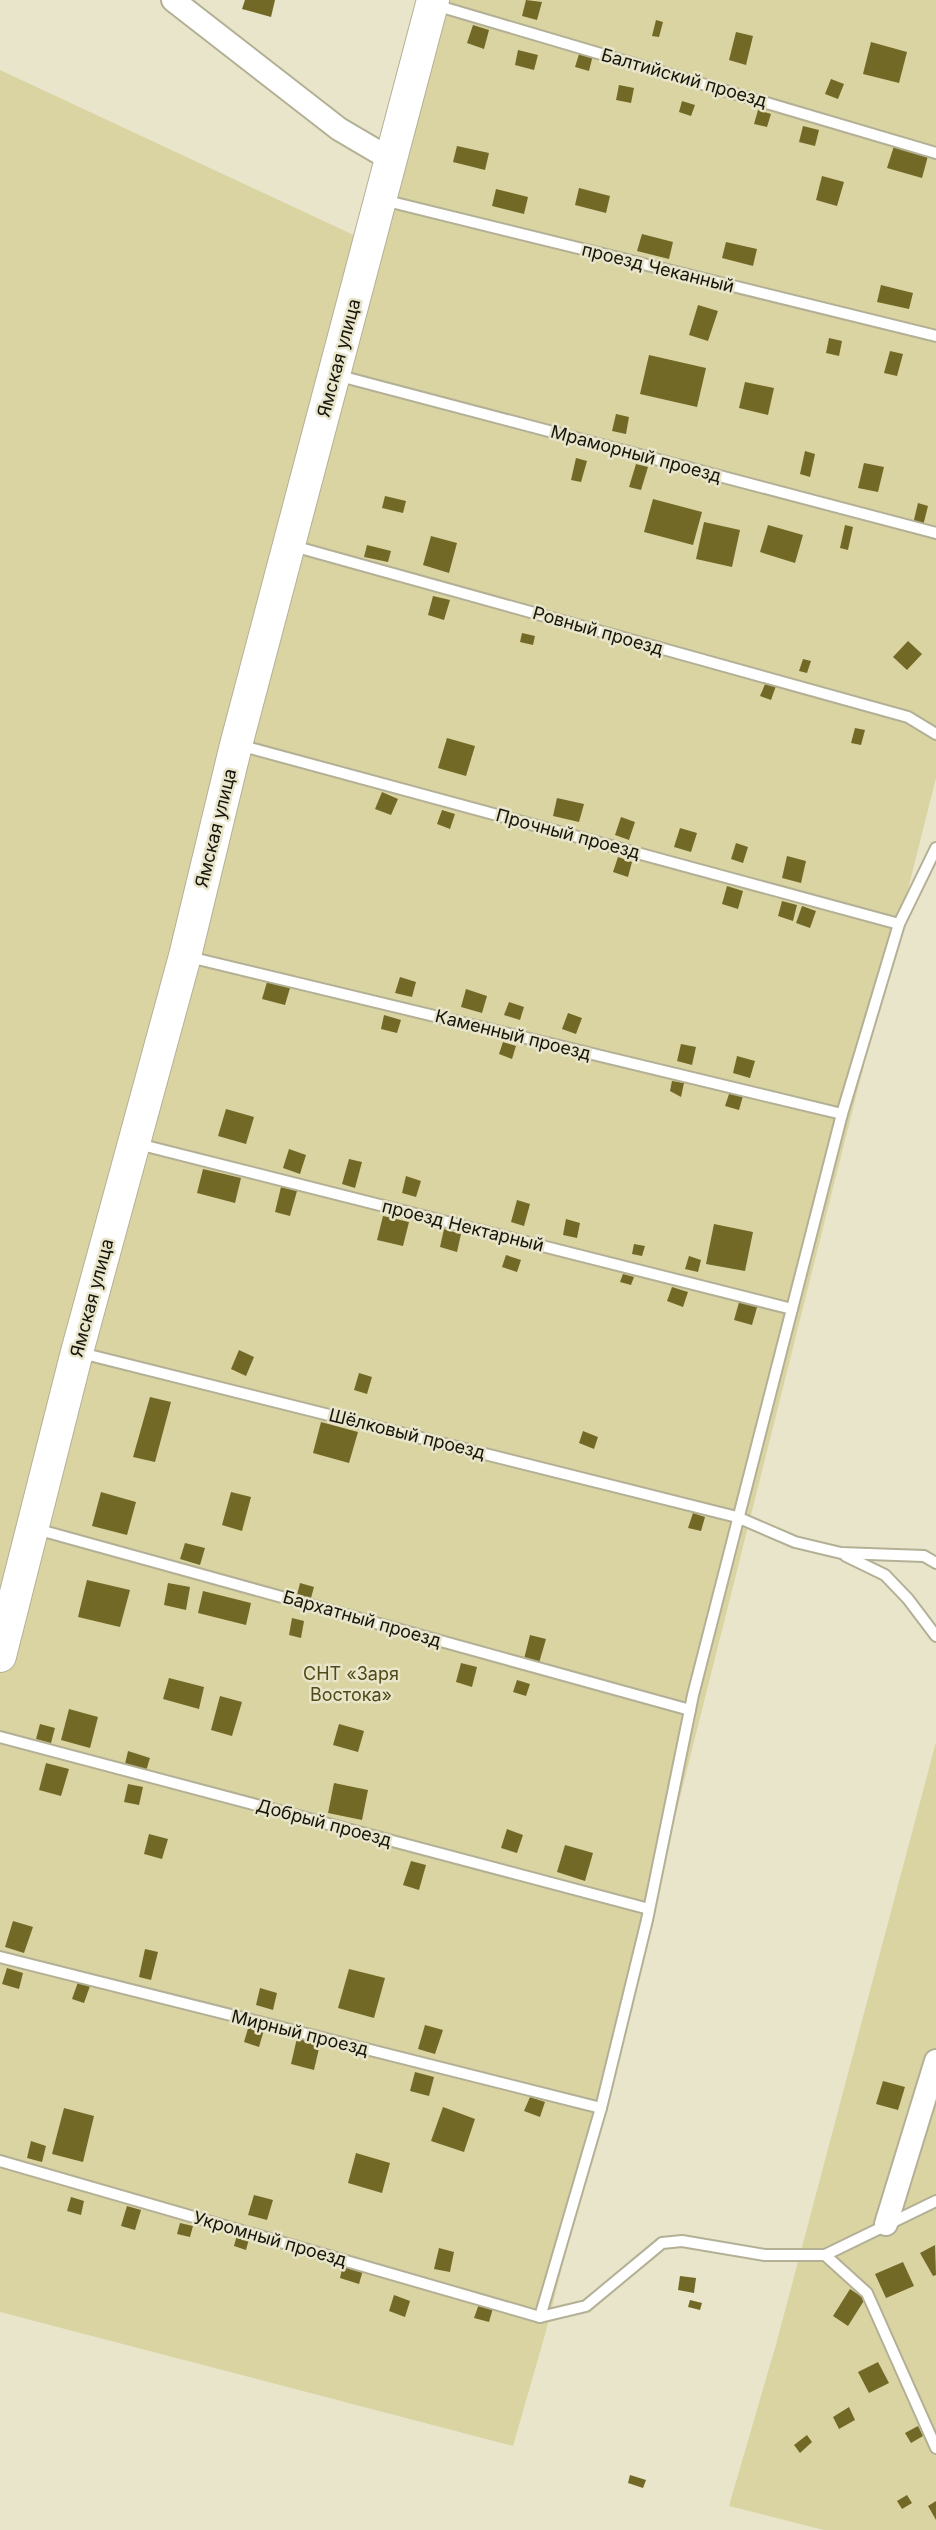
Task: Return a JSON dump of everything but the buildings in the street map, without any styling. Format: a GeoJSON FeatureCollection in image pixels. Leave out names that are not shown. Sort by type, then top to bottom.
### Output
{"type":"FeatureCollection","features":[{"type":"Feature","properties":{"kind":"street"},"geometry":{"type":"LineString","coordinates":[[173,0],[339,129],[390,159]]}},
{"type":"Feature","properties":{"kind":"street","name":"Ямская улица"},"geometry":{"type":"LineString","coordinates":[[0,1656],[77,1352],[185,956],[236,744],[432,2]]}},
{"type":"Feature","properties":{"kind":"street"},"geometry":{"type":"LineString","coordinates":[[886,2224],[936,2061]]}},
{"type":"Feature","properties":{"kind":"lane","name":"Балтийский проезд"},"geometry":{"type":"LineString","coordinates":[[432,2],[936,153]]}},
{"type":"Feature","properties":{"kind":"lane","name":"проезд Чеканный"},"geometry":{"type":"LineString","coordinates":[[381,200],[936,336]]}},
{"type":"Feature","properties":{"kind":"lane","name":"Мраморный проезд"},"geometry":{"type":"LineString","coordinates":[[335,375],[936,533]]}},
{"type":"Feature","properties":{"kind":"lane","name":"Ровный проезд"},"geometry":{"type":"LineString","coordinates":[[289,544],[908,717],[936,734]]}},
{"type":"Feature","properties":{"kind":"lane","name":"Прочный проезд"},"geometry":{"type":"LineString","coordinates":[[236,744],[899,924]]}},
{"type":"Feature","properties":{"kind":"lane"},"geometry":{"type":"LineString","coordinates":[[936,848],[899,924],[842,1114],[737,1517],[690,1710],[649,1909],[601,2108],[540,2317],[586,2307],[662,2244],[682,2241],[765,2255],[825,2255],[936,2201]]}},
{"type":"Feature","properties":{"kind":"lane","name":"Каменный проезд"},"geometry":{"type":"LineString","coordinates":[[185,956],[842,1114]]}},
{"type":"Feature","properties":{"kind":"lane","name":"проезд Нектарный"},"geometry":{"type":"LineString","coordinates":[[134,1143],[792,1309]]}},
{"type":"Feature","properties":{"kind":"lane","name":"Шёлковый проезд"},"geometry":{"type":"LineString","coordinates":[[77,1352],[737,1517],[795,1542],[841,1553]]}},
{"type":"Feature","properties":{"kind":"lane","name":"Бархатный проезд"},"geometry":{"type":"LineString","coordinates":[[33,1528],[690,1710]]}},
{"type":"Feature","properties":{"kind":"lane"},"geometry":{"type":"LineString","coordinates":[[841,1553],[924,1556],[936,1563]]}},
{"type":"Feature","properties":{"kind":"lane"},"geometry":{"type":"LineString","coordinates":[[841,1553],[885,1575],[908,1599],[936,1636]]}},
{"type":"Feature","properties":{"kind":"lane","name":"Добрый проезд"},"geometry":{"type":"LineString","coordinates":[[0,1737],[649,1909]]}},
{"type":"Feature","properties":{"kind":"lane","name":"Мирный проезд"},"geometry":{"type":"LineString","coordinates":[[0,1957],[601,2108]]}},
{"type":"Feature","properties":{"kind":"lane","name":"Укромный проезд"},"geometry":{"type":"LineString","coordinates":[[0,2161],[540,2317]]}},
{"type":"Feature","properties":{"kind":"lane"},"geometry":{"type":"LineString","coordinates":[[825,2255],[867,2293],[936,2448]]}},
{"type":"Feature","properties":{"kind":"green space","name":"СНТ «Заря Востока»"},"geometry":{"type":"Polygon","coordinates":[[[433,0],[936,0],[936,778],[546,2331],[513,2446],[0,2312],[0,1656],[433,0]]]}},
{"type":"Feature","properties":{"kind":"green space"},"geometry":{"type":"Polygon","coordinates":[[[0,70],[360,238],[0,1606],[0,70]]]}},
{"type":"Feature","properties":{"kind":"green space"},"geometry":{"type":"Polygon","coordinates":[[[936,1742],[936,2530],[824,2530],[729,2506],[777,2341],[936,1742]]]}}]}
